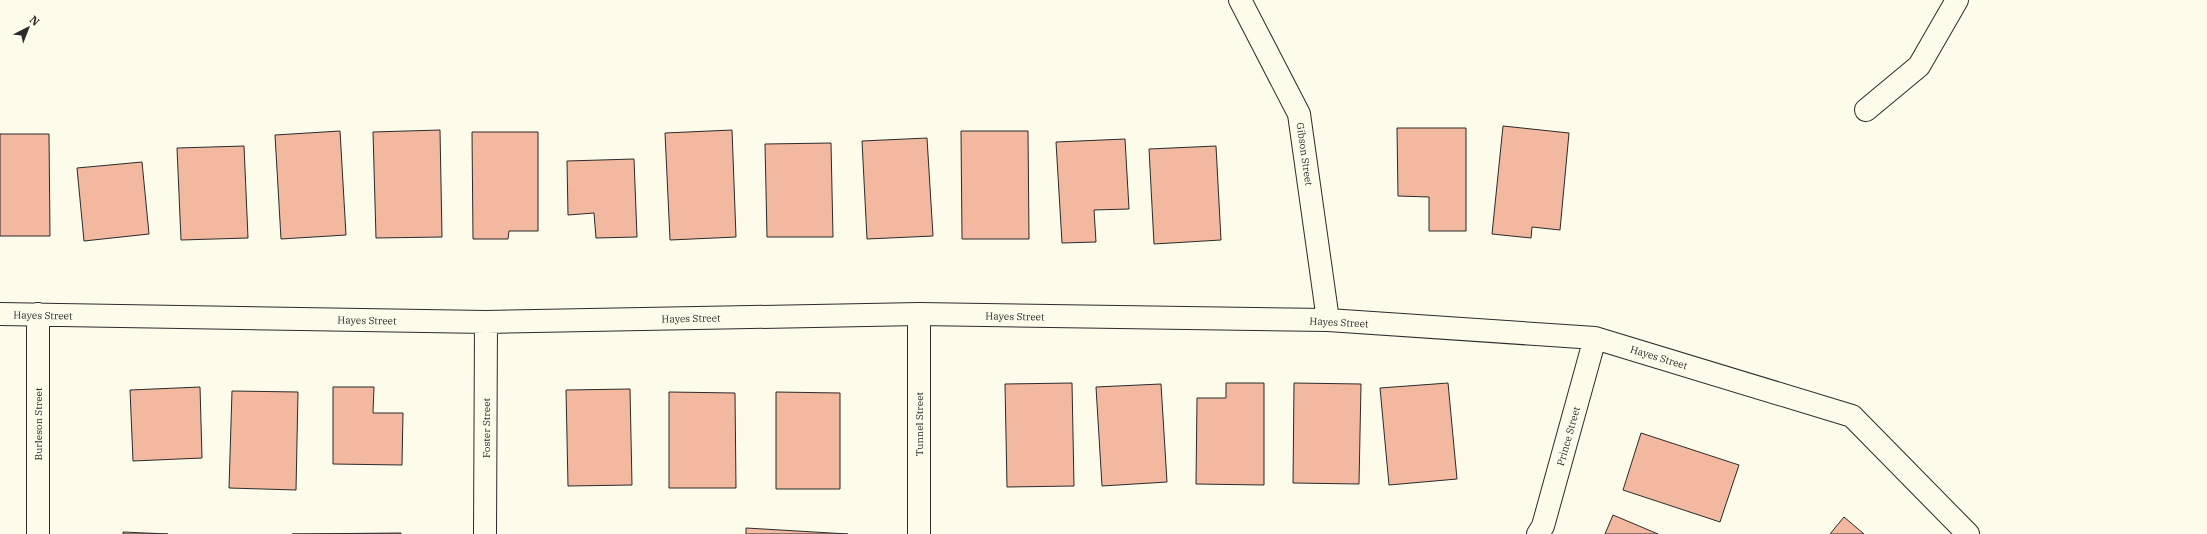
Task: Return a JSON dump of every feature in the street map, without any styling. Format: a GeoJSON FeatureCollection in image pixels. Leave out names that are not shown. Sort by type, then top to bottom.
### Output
{"type":"FeatureCollection","features":[{"type":"Feature","properties":{"kind":"street","name":"Gibson Street"},"geometry":{"type":"LineString","coordinates":[[1240,0],[1299,114],[1328,320]]}},
{"type":"Feature","properties":{"kind":"street"},"geometry":{"type":"LineString","coordinates":[[1866,110],[1919,66],[1957,0]]}},
{"type":"Feature","properties":{"kind":"street","name":"Hayes Street"},"geometry":{"type":"LineString","coordinates":[[0,314],[486,322],[919,314],[1328,320],[1595,338],[1852,416],[1968,534]]}},
{"type":"Feature","properties":{"kind":"street","name":"Burleson Street"},"geometry":{"type":"LineString","coordinates":[[38,314],[38,534]]}},
{"type":"Feature","properties":{"kind":"street","name":"Tunnel Street"},"geometry":{"type":"LineString","coordinates":[[919,314],[919,534]]}},
{"type":"Feature","properties":{"kind":"street","name":"Foster Street"},"geometry":{"type":"LineString","coordinates":[[485,534],[486,322]]}},
{"type":"Feature","properties":{"kind":"street","name":"Prince Street"},"geometry":{"type":"LineString","coordinates":[[1538,534],[1543,526],[1595,338]]}},
{"type":"Feature","properties":{"kind":"building"},"geometry":{"type":"Polygon","coordinates":[[[1503,126],[1569,133],[1560,230],[1532,227],[1531,238],[1492,234],[1503,126]]]}},
{"type":"Feature","properties":{"kind":"building"},"geometry":{"type":"Polygon","coordinates":[[[1397,128],[1466,128],[1466,231],[1429,231],[1429,197],[1398,196],[1397,128]]]}},
{"type":"Feature","properties":{"kind":"building"},"geometry":{"type":"Polygon","coordinates":[[[440,130],[442,237],[376,238],[373,132],[440,130]]]}},
{"type":"Feature","properties":{"kind":"building"},"geometry":{"type":"Polygon","coordinates":[[[732,130],[736,237],[670,240],[665,133],[732,130]]]}},
{"type":"Feature","properties":{"kind":"building"},"geometry":{"type":"Polygon","coordinates":[[[340,131],[346,235],[281,239],[275,135],[340,131]]]}},
{"type":"Feature","properties":{"kind":"building"},"geometry":{"type":"Polygon","coordinates":[[[961,131],[1028,131],[1029,239],[962,239],[961,131]]]}},
{"type":"Feature","properties":{"kind":"building"},"geometry":{"type":"Polygon","coordinates":[[[472,132],[538,132],[538,231],[509,231],[508,239],[473,239],[472,132]]]}},
{"type":"Feature","properties":{"kind":"building"},"geometry":{"type":"Polygon","coordinates":[[[0,134],[49,134],[50,236],[0,236],[0,134]]]}},
{"type":"Feature","properties":{"kind":"building"},"geometry":{"type":"Polygon","coordinates":[[[927,138],[933,236],[867,239],[862,141],[927,138]]]}},
{"type":"Feature","properties":{"kind":"building"},"geometry":{"type":"Polygon","coordinates":[[[1125,139],[1129,209],[1094,210],[1096,242],[1062,243],[1056,142],[1125,139]]]}},
{"type":"Feature","properties":{"kind":"building"},"geometry":{"type":"Polygon","coordinates":[[[831,143],[833,237],[767,237],[765,144],[831,143]]]}},
{"type":"Feature","properties":{"kind":"building"},"geometry":{"type":"Polygon","coordinates":[[[244,146],[248,238],[181,240],[177,148],[244,146]]]}},
{"type":"Feature","properties":{"kind":"building"},"geometry":{"type":"Polygon","coordinates":[[[1216,146],[1221,240],[1154,244],[1149,149],[1216,146]]]}},
{"type":"Feature","properties":{"kind":"building"},"geometry":{"type":"Polygon","coordinates":[[[634,159],[637,237],[596,238],[594,213],[568,215],[567,161],[634,159]]]}},
{"type":"Feature","properties":{"kind":"building"},"geometry":{"type":"Polygon","coordinates":[[[142,162],[149,234],[84,241],[77,168],[142,162]]]}},
{"type":"Feature","properties":{"kind":"building"},"geometry":{"type":"Polygon","coordinates":[[[1072,383],[1074,486],[1007,487],[1005,384],[1072,383]]]}},
{"type":"Feature","properties":{"kind":"building"},"geometry":{"type":"Polygon","coordinates":[[[1226,383],[1264,383],[1264,485],[1196,484],[1197,398],[1226,398],[1226,383]]]}},
{"type":"Feature","properties":{"kind":"building"},"geometry":{"type":"Polygon","coordinates":[[[1294,383],[1361,384],[1359,484],[1293,483],[1294,383]]]}},
{"type":"Feature","properties":{"kind":"building"},"geometry":{"type":"Polygon","coordinates":[[[1448,383],[1457,479],[1389,485],[1380,388],[1448,383]]]}},
{"type":"Feature","properties":{"kind":"building"},"geometry":{"type":"Polygon","coordinates":[[[1161,384],[1167,482],[1102,486],[1096,387],[1161,384]]]}},
{"type":"Feature","properties":{"kind":"building"},"geometry":{"type":"Polygon","coordinates":[[[200,387],[202,458],[133,461],[130,390],[200,387]]]}},
{"type":"Feature","properties":{"kind":"building"},"geometry":{"type":"Polygon","coordinates":[[[333,387],[374,387],[373,413],[403,413],[402,465],[333,464],[333,387]]]}},
{"type":"Feature","properties":{"kind":"building"},"geometry":{"type":"Polygon","coordinates":[[[630,389],[632,485],[568,486],[566,390],[630,389]]]}},
{"type":"Feature","properties":{"kind":"building"},"geometry":{"type":"Polygon","coordinates":[[[232,391],[298,392],[296,490],[229,488],[232,391]]]}},
{"type":"Feature","properties":{"kind":"building"},"geometry":{"type":"Polygon","coordinates":[[[669,392],[735,393],[736,488],[669,488],[669,392]]]}},
{"type":"Feature","properties":{"kind":"building"},"geometry":{"type":"Polygon","coordinates":[[[776,392],[840,393],[840,489],[776,489],[776,392]]]}},
{"type":"Feature","properties":{"kind":"building"},"geometry":{"type":"Polygon","coordinates":[[[1641,433],[1739,465],[1720,522],[1623,490],[1641,433]]]}},
{"type":"Feature","properties":{"kind":"building"},"geometry":{"type":"Polygon","coordinates":[[[1613,515],[1658,534],[1605,534],[1613,515]]]}},
{"type":"Feature","properties":{"kind":"building"},"geometry":{"type":"Polygon","coordinates":[[[1844,517],[1864,534],[1830,534],[1844,517]]]}},
{"type":"Feature","properties":{"kind":"building"},"geometry":{"type":"Polygon","coordinates":[[[746,528],[848,534],[746,534],[746,528]]]}},
{"type":"Feature","properties":{"kind":"building"},"geometry":{"type":"Polygon","coordinates":[[[123,532],[168,534],[123,534],[123,532]]]}},
{"type":"Feature","properties":{"kind":"building"},"geometry":{"type":"Polygon","coordinates":[[[401,533],[401,534],[292,534],[401,533]]]}}]}
